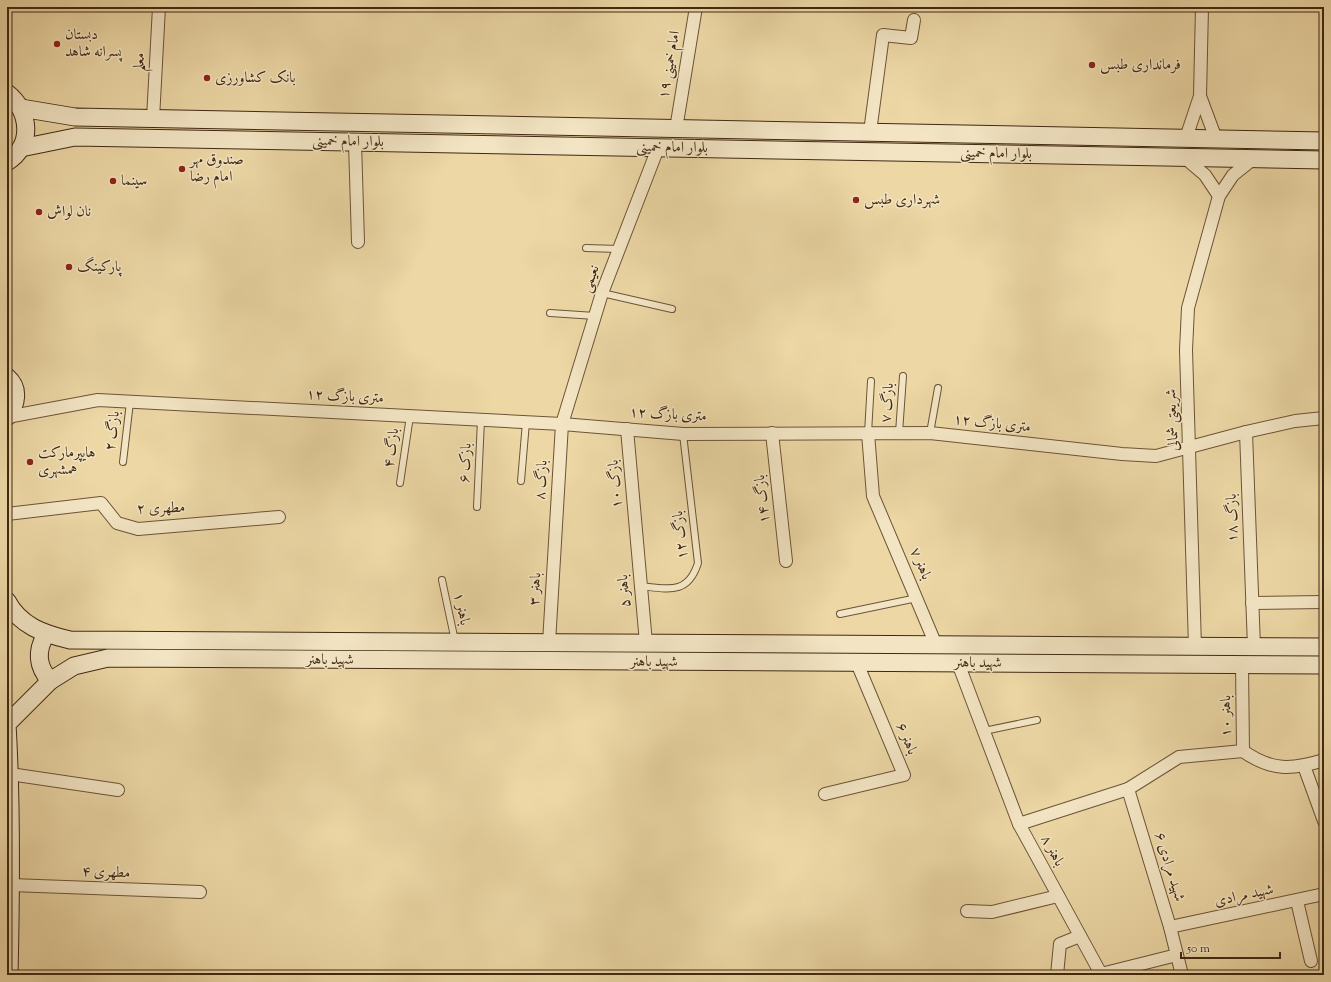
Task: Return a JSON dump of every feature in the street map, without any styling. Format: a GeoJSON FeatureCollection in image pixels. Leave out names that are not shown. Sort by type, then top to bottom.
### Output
{"type":"FeatureCollection","features":[{"type":"Feature","properties":{"kind":"main road"},"geometry":{"type":"LineString","coordinates":[[7,93],[21,108],[26,121],[26,135],[21,148],[7,164]]}},
{"type":"Feature","properties":{"kind":"main road","name":"بلوار امام خمینی"},"geometry":{"type":"LineString","coordinates":[[21,108],[75,117],[153,119],[1324,140]]}},
{"type":"Feature","properties":{"kind":"main road"},"geometry":{"type":"LineString","coordinates":[[1052,155],[1053,136]]}},
{"type":"Feature","properties":{"kind":"main road","name":"بلوار امام خمینی"},"geometry":{"type":"LineString","coordinates":[[21,148],[75,137],[1324,160]]}},
{"type":"Feature","properties":{"kind":"main road"},"geometry":{"type":"LineString","coordinates":[[7,417],[15,404],[16,396],[8,375]]}},
{"type":"Feature","properties":{"kind":"main road","name":"شهید باهنر"},"geometry":{"type":"LineString","coordinates":[[7,601],[12,610],[27,625],[46,634],[70,640],[1324,647]]}},
{"type":"Feature","properties":{"kind":"main road"},"geometry":{"type":"LineString","coordinates":[[46,634],[41,643],[39,663],[43,673],[50,680]]}},
{"type":"Feature","properties":{"kind":"main road"},"geometry":{"type":"LineString","coordinates":[[549,643],[549,661]]}},
{"type":"Feature","properties":{"kind":"main road","name":"شهید باهنر"},"geometry":{"type":"LineString","coordinates":[[7,724],[50,680],[74,666],[108,658],[1324,665]]}},
{"type":"Feature","properties":{"kind":"main road"},"geometry":{"type":"LineString","coordinates":[[7,724],[10,774],[11,885],[9,975]]}},
{"type":"Feature","properties":{"kind":"street","name":"معلم"},"geometry":{"type":"LineString","coordinates":[[153,119],[159,7]]}},
{"type":"Feature","properties":{"kind":"street","name":"امام خمینی ۱۹"},"geometry":{"type":"LineString","coordinates":[[676,128],[696,7]]}},
{"type":"Feature","properties":{"kind":"street"},"geometry":{"type":"LineString","coordinates":[[1186,138],[1200,96],[1202,7]]}},
{"type":"Feature","properties":{"kind":"street"},"geometry":{"type":"LineString","coordinates":[[870,132],[884,35],[911,38],[914,20]]}},
{"type":"Feature","properties":{"kind":"street"},"geometry":{"type":"LineString","coordinates":[[1200,96],[1216,138]]}},
{"type":"Feature","properties":{"kind":"street"},"geometry":{"type":"LineString","coordinates":[[355,142],[358,242]]}},
{"type":"Feature","properties":{"kind":"street","name":"نعیمی"},"geometry":{"type":"LineString","coordinates":[[562,424],[602,293],[658,148]]}},
{"type":"Feature","properties":{"kind":"street"},"geometry":{"type":"LineString","coordinates":[[1185,158],[1205,175],[1219,196]]}},
{"type":"Feature","properties":{"kind":"street","name":"شریعتی شمالی"},"geometry":{"type":"LineString","coordinates":[[1196,646],[1186,350],[1188,308],[1219,196],[1233,175],[1253,159]]}},
{"type":"Feature","properties":{"kind":"street","name":"۱۲ متری بازگ"},"geometry":{"type":"LineString","coordinates":[[7,417],[98,400],[562,424],[683,434],[930,433],[1122,454],[1156,456],[1246,432],[1295,421],[1324,418]]}},
{"type":"Feature","properties":{"kind":"street","name":"بازگ ۸"},"geometry":{"type":"LineString","coordinates":[[555,538],[562,424]]}},
{"type":"Feature","properties":{"kind":"street","name":"بازگ ۱۰"},"geometry":{"type":"LineString","coordinates":[[627,429],[636,536]]}},
{"type":"Feature","properties":{"kind":"street","name":"بازگ ۱۸"},"geometry":{"type":"LineString","coordinates":[[1246,432],[1254,647]]}},
{"type":"Feature","properties":{"kind":"street","name":"بازگ ۱۴"},"geometry":{"type":"LineString","coordinates":[[772,433],[786,561]]}},
{"type":"Feature","properties":{"kind":"street","name":"باهنر ۷"},"geometry":{"type":"LineString","coordinates":[[868,433],[873,496],[936,645]]}},
{"type":"Feature","properties":{"kind":"street","name":"مطهری ۲"},"geometry":{"type":"LineString","coordinates":[[7,514],[101,503],[117,523],[138,529],[278,517]]}},
{"type":"Feature","properties":{"kind":"street","name":"باهنر ۵"},"geometry":{"type":"LineString","coordinates":[[636,536],[646,644]]}},
{"type":"Feature","properties":{"kind":"street","name":"باهنر ۳"},"geometry":{"type":"LineString","coordinates":[[549,643],[555,538]]}},
{"type":"Feature","properties":{"kind":"street"},"geometry":{"type":"LineString","coordinates":[[1252,603],[1324,602]]}},
{"type":"Feature","properties":{"kind":"street","name":"باهنر ۶"},"geometry":{"type":"LineString","coordinates":[[825,794],[904,775],[857,663]]}},
{"type":"Feature","properties":{"kind":"street","name":"باهنر ۸"},"geometry":{"type":"LineString","coordinates":[[958,663],[1019,824],[1101,974],[1177,955]]}},
{"type":"Feature","properties":{"kind":"street","name":"باهنر ۱۰"},"geometry":{"type":"LineString","coordinates":[[1242,665],[1243,751],[1267,764],[1283,768],[1304,766],[1324,760]]}},
{"type":"Feature","properties":{"kind":"street"},"geometry":{"type":"LineString","coordinates":[[1019,824],[1128,789],[1179,757],[1243,751]]}},
{"type":"Feature","properties":{"kind":"street"},"geometry":{"type":"LineString","coordinates":[[1304,766],[1324,821]]}},
{"type":"Feature","properties":{"kind":"street"},"geometry":{"type":"LineString","coordinates":[[10,774],[118,790]]}},
{"type":"Feature","properties":{"kind":"street","name":"شهید مرادی ۶"},"geometry":{"type":"LineString","coordinates":[[1128,789],[1170,927],[1182,975]]}},
{"type":"Feature","properties":{"kind":"street","name":"مطهری ۴"},"geometry":{"type":"LineString","coordinates":[[11,885],[200,892]]}},
{"type":"Feature","properties":{"kind":"street","name":"شهید مرادی"},"geometry":{"type":"LineString","coordinates":[[1170,927],[1324,894]]}},
{"type":"Feature","properties":{"kind":"street"},"geometry":{"type":"LineString","coordinates":[[967,911],[992,912],[1058,896]]}},
{"type":"Feature","properties":{"kind":"street"},"geometry":{"type":"LineString","coordinates":[[1297,901],[1312,961]]}},
{"type":"Feature","properties":{"kind":"street"},"geometry":{"type":"LineString","coordinates":[[1057,975],[1060,944],[1080,936]]}},
{"type":"Feature","properties":{"kind":"lane"},"geometry":{"type":"LineString","coordinates":[[586,248],[619,249]]}},
{"type":"Feature","properties":{"kind":"lane"},"geometry":{"type":"LineString","coordinates":[[602,293],[672,309]]}},
{"type":"Feature","properties":{"kind":"lane"},"geometry":{"type":"LineString","coordinates":[[550,313],[595,316]]}},
{"type":"Feature","properties":{"kind":"lane","name":"بازگ ۷"},"geometry":{"type":"LineString","coordinates":[[899,433],[903,376]]}},
{"type":"Feature","properties":{"kind":"lane"},"geometry":{"type":"LineString","coordinates":[[868,433],[871,380]]}},
{"type":"Feature","properties":{"kind":"lane"},"geometry":{"type":"LineString","coordinates":[[930,433],[938,388]]}},
{"type":"Feature","properties":{"kind":"lane","name":"بازگ ۲"},"geometry":{"type":"LineString","coordinates":[[123,462],[130,402]]}},
{"type":"Feature","properties":{"kind":"lane","name":"بازگ ۴"},"geometry":{"type":"LineString","coordinates":[[400,483],[410,416]]}},
{"type":"Feature","properties":{"kind":"lane","name":"بازک ۶"},"geometry":{"type":"LineString","coordinates":[[477,507],[481,420]]}},
{"type":"Feature","properties":{"kind":"lane"},"geometry":{"type":"LineString","coordinates":[[521,481],[526,422]]}},
{"type":"Feature","properties":{"kind":"lane","name":"بازگ ۱۲"},"geometry":{"type":"LineString","coordinates":[[641,586],[669,589],[682,586],[694,575],[698,563],[683,434]]}},
{"type":"Feature","properties":{"kind":"lane","name":"باهنر ۱"},"geometry":{"type":"LineString","coordinates":[[442,580],[455,642]]}},
{"type":"Feature","properties":{"kind":"lane"},"geometry":{"type":"LineString","coordinates":[[840,614],[917,598]]}},
{"type":"Feature","properties":{"kind":"lane"},"geometry":{"type":"LineString","coordinates":[[984,731],[1037,720]]}},
{"type":"Feature","properties":{"kind":"place","name":"دبستان پسرانه شاهد"},"geometry":{"type":"Point","coordinates":[57,44]}},
{"type":"Feature","properties":{"kind":"place","name":"فرمانداری طبس"},"geometry":{"type":"Point","coordinates":[1092,65]}},
{"type":"Feature","properties":{"kind":"place","name":"بانک کشاورزی"},"geometry":{"type":"Point","coordinates":[207,78]}},
{"type":"Feature","properties":{"kind":"place","name":"صندوق مهر امام رضا"},"geometry":{"type":"Point","coordinates":[182,169]}},
{"type":"Feature","properties":{"kind":"place","name":"سینما"},"geometry":{"type":"Point","coordinates":[113,181]}},
{"type":"Feature","properties":{"kind":"place","name":"شهرداری طبس"},"geometry":{"type":"Point","coordinates":[856,200]}},
{"type":"Feature","properties":{"kind":"place","name":"نان لواش"},"geometry":{"type":"Point","coordinates":[39,212]}},
{"type":"Feature","properties":{"kind":"place","name":"پارکینگ"},"geometry":{"type":"Point","coordinates":[69,267]}},
{"type":"Feature","properties":{"kind":"place","name":"هايپرماركت همشهری"},"geometry":{"type":"Point","coordinates":[30,462]}}]}
